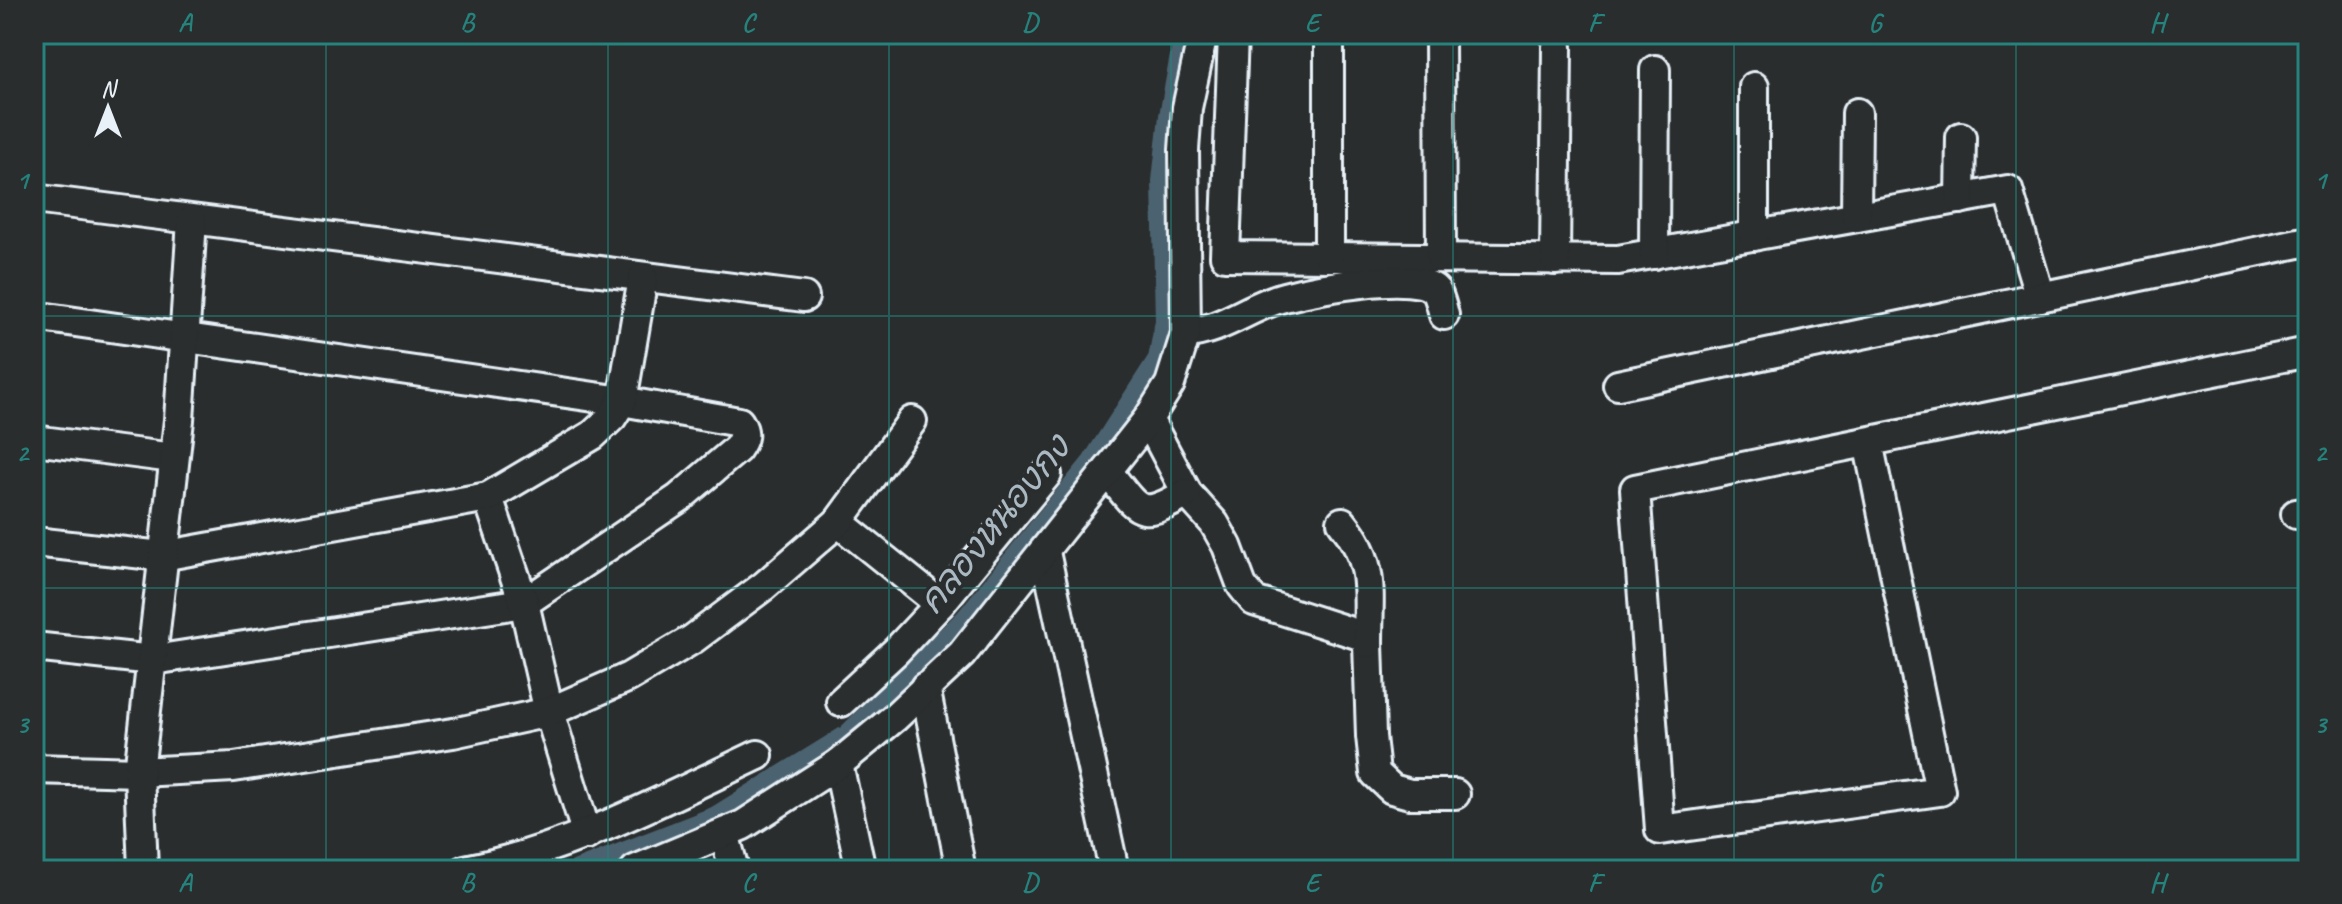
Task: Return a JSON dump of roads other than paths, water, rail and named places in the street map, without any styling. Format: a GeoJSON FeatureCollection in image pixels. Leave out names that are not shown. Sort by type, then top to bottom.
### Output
{"type":"FeatureCollection","features":[{"type":"Feature","properties":{"kind":"street"},"geometry":{"type":"LineString","coordinates":[[635,870],[743,825],[838,764],[894,718],[962,654],[1148,419],[1170,384],[1186,333],[1184,150],[1187,108],[1203,34]]}},
{"type":"Feature","properties":{"kind":"street"},"geometry":{"type":"LineString","coordinates":[[1233,34],[1225,256],[1618,260],[2008,190],[2040,297]]}},
{"type":"Feature","properties":{"kind":"street"},"geometry":{"type":"LineString","coordinates":[[1329,34],[1329,257]]}},
{"type":"Feature","properties":{"kind":"street"},"geometry":{"type":"LineString","coordinates":[[1440,34],[1441,258]]}},
{"type":"Feature","properties":{"kind":"street"},"geometry":{"type":"LineString","coordinates":[[1555,260],[1557,47]]}},
{"type":"Feature","properties":{"kind":"street"},"geometry":{"type":"LineString","coordinates":[[1654,254],[1655,70]]}},
{"type":"Feature","properties":{"kind":"street"},"geometry":{"type":"LineString","coordinates":[[1754,87],[1754,236]]}},
{"type":"Feature","properties":{"kind":"street"},"geometry":{"type":"LineString","coordinates":[[1856,217],[1857,113]]}},
{"type":"Feature","properties":{"kind":"street"},"geometry":{"type":"LineString","coordinates":[[1960,199],[1961,137]]}},
{"type":"Feature","properties":{"kind":"street"},"geometry":{"type":"LineString","coordinates":[[34,199],[804,297]]}},
{"type":"Feature","properties":{"kind":"street"},"geometry":{"type":"LineString","coordinates":[[143,870],[139,772],[179,420],[192,220]]}},
{"type":"Feature","properties":{"kind":"street"},"geometry":{"type":"LineString","coordinates":[[1618,385],[2308,241]]}},
{"type":"Feature","properties":{"kind":"street"},"geometry":{"type":"LineString","coordinates":[[34,542],[162,556],[488,497],[593,435],[612,417],[622,401],[643,278]]}},
{"type":"Feature","properties":{"kind":"street"},"geometry":{"type":"LineString","coordinates":[[1186,333],[1210,329],[1250,309],[1284,297],[1347,285],[1402,281],[1424,283],[1436,291],[1444,315]]}},
{"type":"Feature","properties":{"kind":"street"},"geometry":{"type":"LineString","coordinates":[[34,316],[622,401],[739,422],[744,430],[743,439],[715,469],[679,498],[524,603],[153,660],[34,647]]}},
{"type":"Feature","properties":{"kind":"street"},"geometry":{"type":"LineString","coordinates":[[1868,442],[1940,791],[1660,830],[1635,489],[2308,352]]}},
{"type":"Feature","properties":{"kind":"street"},"geometry":{"type":"LineString","coordinates":[[1148,419],[1187,493],[1214,523],[1227,546],[1242,586],[1254,601],[1360,635],[1368,643]]}},
{"type":"Feature","properties":{"kind":"street"},"geometry":{"type":"LineString","coordinates":[[34,769],[139,772],[234,767],[453,733],[549,712],[629,677],[693,639],[774,578],[838,522],[912,421]]}},
{"type":"Feature","properties":{"kind":"street"},"geometry":{"type":"LineString","coordinates":[[34,440],[173,458]]}},
{"type":"Feature","properties":{"kind":"street"},"geometry":{"type":"LineString","coordinates":[[1107,471],[1136,507],[1147,511],[1163,507],[1187,493]]}},
{"type":"Feature","properties":{"kind":"street"},"geometry":{"type":"LineString","coordinates":[[841,702],[896,651],[940,604],[1047,474]]}},
{"type":"Feature","properties":{"kind":"street"},"geometry":{"type":"LineString","coordinates":[[488,497],[524,603],[549,712],[587,835]]}},
{"type":"Feature","properties":{"kind":"street"},"geometry":{"type":"LineString","coordinates":[[838,522],[940,604]]}},
{"type":"Feature","properties":{"kind":"street"},"geometry":{"type":"LineString","coordinates":[[1342,522],[1365,557],[1375,773],[1392,789],[1410,794],[1455,794]]}},
{"type":"Feature","properties":{"kind":"street"},"geometry":{"type":"LineString","coordinates":[[1045,552],[1114,870]]}},
{"type":"Feature","properties":{"kind":"street"},"geometry":{"type":"LineString","coordinates":[[925,687],[961,870]]}},
{"type":"Feature","properties":{"kind":"street"},"geometry":{"type":"LineString","coordinates":[[465,870],[506,862],[587,835],[758,755]]}},
{"type":"Feature","properties":{"kind":"street"},"geometry":{"type":"LineString","coordinates":[[838,764],[861,870]]}},
{"type":"Feature","properties":{"kind":"street"},"geometry":{"type":"LineString","coordinates":[[724,833],[734,870]]}},
{"type":"Feature","properties":{"kind":"waterway","name":"คลองหนองกง"},"geometry":{"type":"LineString","coordinates":[[577,870],[716,816],[847,735],[965,619],[1092,462],[1158,359],[1165,321],[1162,181],[1169,116],[1184,34]]}}]}
